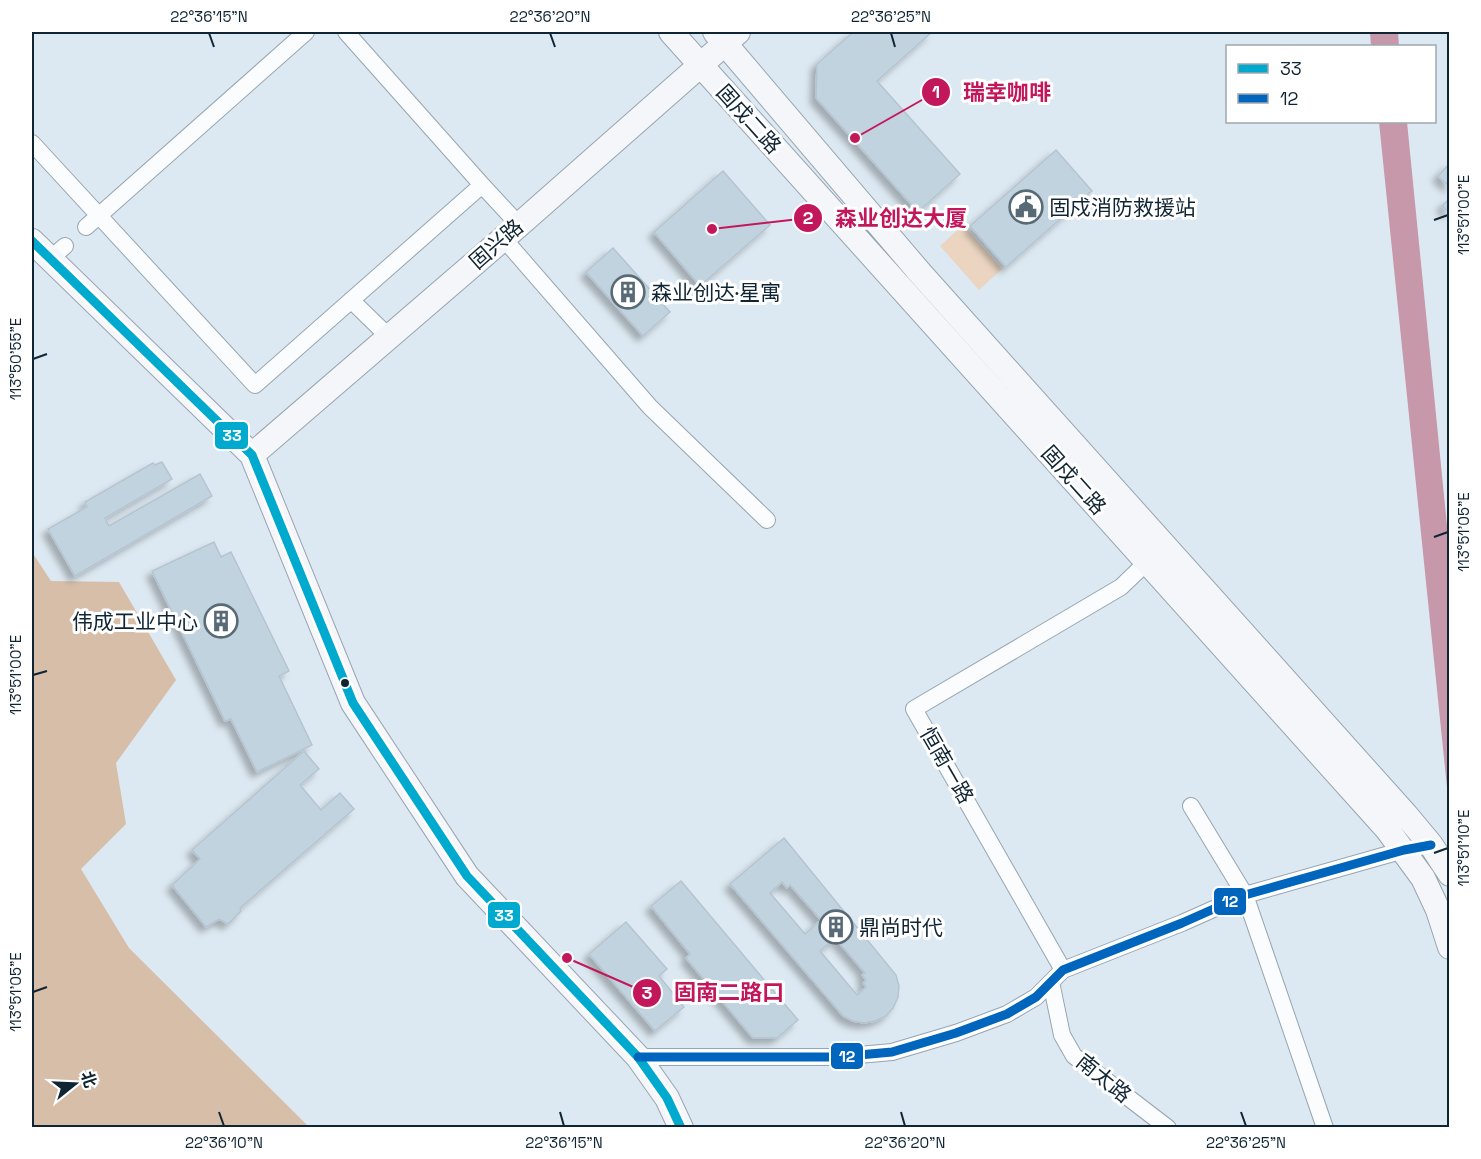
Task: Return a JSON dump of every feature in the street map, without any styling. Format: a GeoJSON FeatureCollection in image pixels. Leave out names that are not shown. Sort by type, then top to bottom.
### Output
{"type":"FeatureCollection","features":[{"type":"Feature","properties":{"kind":"street"},"geometry":{"type":"LineString","coordinates":[[93,222],[306,32]]}},
{"type":"Feature","properties":{"kind":"street"},"geometry":{"type":"LineString","coordinates":[[346,32],[482,185],[511,231],[650,407],[767,520]]}},
{"type":"Feature","properties":{"kind":"street","name":"固戍二路"},"geometry":{"type":"LineString","coordinates":[[671,32],[1148,561],[1404,850],[1423,878],[1438,910],[1449,947]]}},
{"type":"Feature","properties":{"kind":"street","name":"固戍二路"},"geometry":{"type":"LineString","coordinates":[[726,35],[921,274],[1431,845],[1449,874]]}},
{"type":"Feature","properties":{"kind":"street","name":"固兴路"},"geometry":{"type":"LineString","coordinates":[[252,454],[700,65],[726,35]]}},
{"type":"Feature","properties":{"kind":"street"},"geometry":{"type":"LineString","coordinates":[[32,143],[93,222],[255,385],[482,185]]}},
{"type":"Feature","properties":{"kind":"street"},"geometry":{"type":"LineString","coordinates":[[32,241],[58,253],[252,454],[353,703],[467,876],[638,1057],[667,1098],[681,1128]]}},
{"type":"Feature","properties":{"kind":"street"},"geometry":{"type":"LineString","coordinates":[[351,300],[389,337]]}},
{"type":"Feature","properties":{"kind":"street","name":"恒南一路"},"geometry":{"type":"LineString","coordinates":[[1057,976],[914,709],[1121,587],[1148,561]]}},
{"type":"Feature","properties":{"kind":"street"},"geometry":{"type":"LineString","coordinates":[[1191,806],[1245,895],[1325,1128]]}},
{"type":"Feature","properties":{"kind":"street"},"geometry":{"type":"LineString","coordinates":[[638,1057],[837,1057],[892,1052],[956,1033],[1007,1014],[1036,996],[1057,976],[1245,895],[1404,850],[1431,845]]}},
{"type":"Feature","properties":{"kind":"street","name":"南太路"},"geometry":{"type":"LineString","coordinates":[[1057,976],[1062,1035],[1074,1056],[1168,1128]]}},
{"type":"Feature","properties":{"kind":"shaded area"},"geometry":{"type":"Polygon","coordinates":[[[1370,32],[1398,32],[1399,45],[1371,45],[1370,32]]]}},
{"type":"Feature","properties":{"kind":"shaded area"},"geometry":{"type":"Polygon","coordinates":[[[1379,123],[1407,123],[1449,546],[1449,807],[1379,123]]]}},
{"type":"Feature","properties":{"kind":"shaded area"},"geometry":{"type":"Polygon","coordinates":[[[963,225],[1002,269],[979,290],[940,246],[963,225]]]}},
{"type":"Feature","properties":{"kind":"shaded area"},"geometry":{"type":"Polygon","coordinates":[[[32,552],[51,581],[119,582],[176,680],[116,763],[126,824],[81,869],[129,948],[309,1127],[32,1127],[32,552]]]}},
{"type":"Feature","properties":{"kind":"building"},"geometry":{"type":"Polygon","coordinates":[[[853,32],[932,32],[877,81],[960,174],[918,212],[816,98],[817,64],[853,32]]]}},
{"type":"Feature","properties":{"kind":"building"},"geometry":{"type":"Polygon","coordinates":[[[1056,150],[1092,191],[1006,267],[970,226],[1056,150]]]}},
{"type":"Feature","properties":{"kind":"building"},"geometry":{"type":"Polygon","coordinates":[[[1450,163],[1450,187],[1438,176],[1450,163]]]}},
{"type":"Feature","properties":{"kind":"building"},"geometry":{"type":"Polygon","coordinates":[[[723,171],[770,225],[700,286],[654,232],[723,171]]]}},
{"type":"Feature","properties":{"kind":"building"},"geometry":{"type":"Polygon","coordinates":[[[1450,198],[1450,213],[1442,206],[1450,198]]]}},
{"type":"Feature","properties":{"kind":"building","name":"森业创达·星寓"},"geometry":{"type":"Polygon","coordinates":[[[613,248],[670,312],[643,336],[586,272],[613,248]]]}},
{"type":"Feature","properties":{"kind":"building"},"geometry":{"type":"Polygon","coordinates":[[[162,462],[172,479],[105,518],[109,526],[200,474],[212,496],[75,576],[48,529],[87,507],[85,502],[153,463],[155,465],[162,462]]]}},
{"type":"Feature","properties":{"kind":"building","name":"伟成工业中心"},"geometry":{"type":"Polygon","coordinates":[[[214,542],[221,557],[231,552],[289,671],[279,676],[312,745],[257,772],[231,719],[225,721],[152,571],[214,542]]]}},
{"type":"Feature","properties":{"kind":"building"},"geometry":{"type":"Polygon","coordinates":[[[304,751],[319,769],[300,785],[321,810],[340,793],[354,809],[240,908],[241,911],[228,924],[219,919],[206,927],[172,885],[200,859],[192,850],[304,751]]]}},
{"type":"Feature","properties":{"kind":"building","name":"鼎尚时代"},"geometry":{"type":"Polygon","coordinates":[[[784,838],[896,975],[899,986],[898,997],[893,1008],[886,1016],[864,1023],[843,1016],[730,884],[784,838]],[[782,882],[770,893],[805,934],[821,920],[790,885],[787,888],[782,882]],[[835,938],[820,951],[857,995],[866,987],[863,983],[866,980],[862,975],[865,973],[835,938]]]}},
{"type":"Feature","properties":{"kind":"building"},"geometry":{"type":"Polygon","coordinates":[[[681,881],[798,1020],[777,1038],[753,1038],[686,958],[690,954],[651,906],[681,881]]]}},
{"type":"Feature","properties":{"kind":"building"},"geometry":{"type":"Polygon","coordinates":[[[626,922],[667,969],[659,976],[684,1007],[655,1031],[589,954],[626,922]]]}},
{"type":"Feature","properties":{"kind":"transit line","name":"33"},"geometry":{"type":"LineString","coordinates":[[32,241],[252,455],[353,703],[467,876],[638,1057],[667,1098],[681,1128]]}},
{"type":"Feature","properties":{"kind":"transit line","name":"12"},"geometry":{"type":"LineString","coordinates":[[638,1057],[837,1057],[892,1052],[956,1033],[1007,1014],[1036,997],[1063,970],[1182,923],[1245,895],[1404,850],[1431,845]]}},
{"type":"Feature","properties":{"kind":"place","name":"瑞幸咖啡"},"geometry":{"type":"Point","coordinates":[855,138]}},
{"type":"Feature","properties":{"kind":"place","name":"固戍消防救援站"},"geometry":{"type":"Point","coordinates":[1026,207]}},
{"type":"Feature","properties":{"kind":"place","name":"森业创达大厦"},"geometry":{"type":"Point","coordinates":[712,229]}},
{"type":"Feature","properties":{"kind":"place","name":"森业创达·星寓"},"geometry":{"type":"Point","coordinates":[628,292]}},
{"type":"Feature","properties":{"kind":"place","name":"伟成工业中心"},"geometry":{"type":"Point","coordinates":[221,621]}},
{"type":"Feature","properties":{"kind":"place","name":"鼎尚时代"},"geometry":{"type":"Point","coordinates":[836,927]}},
{"type":"Feature","properties":{"kind":"place","name":"固南二路口"},"geometry":{"type":"Point","coordinates":[567,958]}}]}
